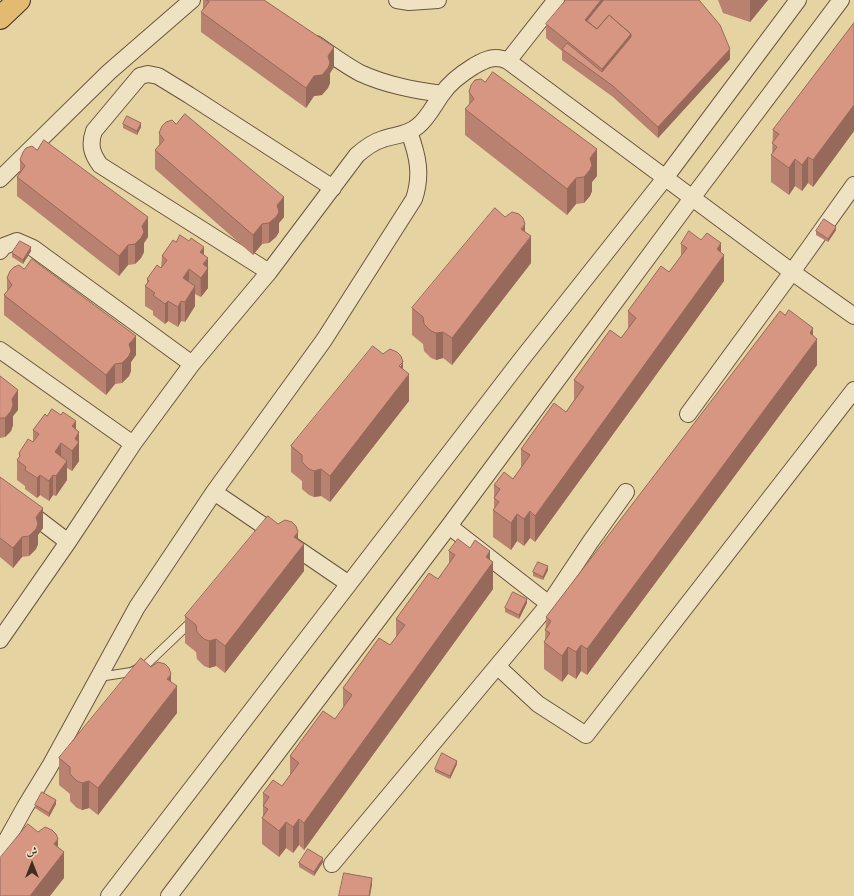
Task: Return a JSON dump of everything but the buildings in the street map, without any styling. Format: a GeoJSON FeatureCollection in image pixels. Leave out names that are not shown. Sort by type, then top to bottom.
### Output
{"type":"FeatureCollection","features":[{"type":"Feature","properties":{"kind":"highway"},"geometry":{"type":"LineString","coordinates":[[0,18],[19,0]]}},
{"type":"Feature","properties":{"kind":"street"},"geometry":{"type":"LineString","coordinates":[[0,179],[109,72],[192,0]]}},
{"type":"Feature","properties":{"kind":"street"},"geometry":{"type":"LineString","coordinates":[[397,0],[409,2],[438,0]]}},
{"type":"Feature","properties":{"kind":"street"},"geometry":{"type":"LineString","coordinates":[[508,61],[556,0]]}},
{"type":"Feature","properties":{"kind":"street"},"geometry":{"type":"LineString","coordinates":[[109,896],[521,360],[665,178],[798,0]]}},
{"type":"Feature","properties":{"kind":"street"},"geometry":{"type":"LineString","coordinates":[[169,896],[449,526],[841,0]]}},
{"type":"Feature","properties":{"kind":"street"},"geometry":{"type":"LineString","coordinates":[[305,36],[342,62],[372,78],[396,86],[442,94]]}},
{"type":"Feature","properties":{"kind":"street"},"geometry":{"type":"LineString","coordinates":[[3,629],[68,542],[133,444],[192,364],[269,272],[358,155],[366,147],[383,138],[410,132],[424,121],[442,94],[454,80],[483,61],[495,57],[508,61],[792,272],[852,312]]}},
{"type":"Feature","properties":{"kind":"street"},"geometry":{"type":"LineString","coordinates":[[269,272],[100,165],[94,156],[91,146],[91,139],[94,131],[140,76],[148,74],[158,76],[190,94],[333,188]]}},
{"type":"Feature","properties":{"kind":"street"},"geometry":{"type":"LineString","coordinates":[[0,852],[99,678],[137,607],[214,492],[324,340],[414,199],[418,185],[419,169],[417,154],[410,132]]}},
{"type":"Feature","properties":{"kind":"street"},"geometry":{"type":"LineString","coordinates":[[688,414],[854,185]]}},
{"type":"Feature","properties":{"kind":"street"},"geometry":{"type":"LineString","coordinates":[[0,251],[4,246],[17,241],[32,248],[192,364]]}},
{"type":"Feature","properties":{"kind":"street"},"geometry":{"type":"LineString","coordinates":[[0,350],[133,444]]}},
{"type":"Feature","properties":{"kind":"street"},"geometry":{"type":"LineString","coordinates":[[497,666],[538,704],[586,735],[854,390]]}},
{"type":"Feature","properties":{"kind":"street"},"geometry":{"type":"LineString","coordinates":[[0,490],[68,542]]}},
{"type":"Feature","properties":{"kind":"street"},"geometry":{"type":"LineString","coordinates":[[214,492],[259,528],[349,584]]}},
{"type":"Feature","properties":{"kind":"street"},"geometry":{"type":"LineString","coordinates":[[332,864],[549,604],[626,492]]}},
{"type":"Feature","properties":{"kind":"street"},"geometry":{"type":"LineString","coordinates":[[449,526],[549,604]]}},
{"type":"Feature","properties":{"kind":"lane"},"geometry":{"type":"LineString","coordinates":[[99,678],[132,672],[147,664],[197,615]]}}]}
